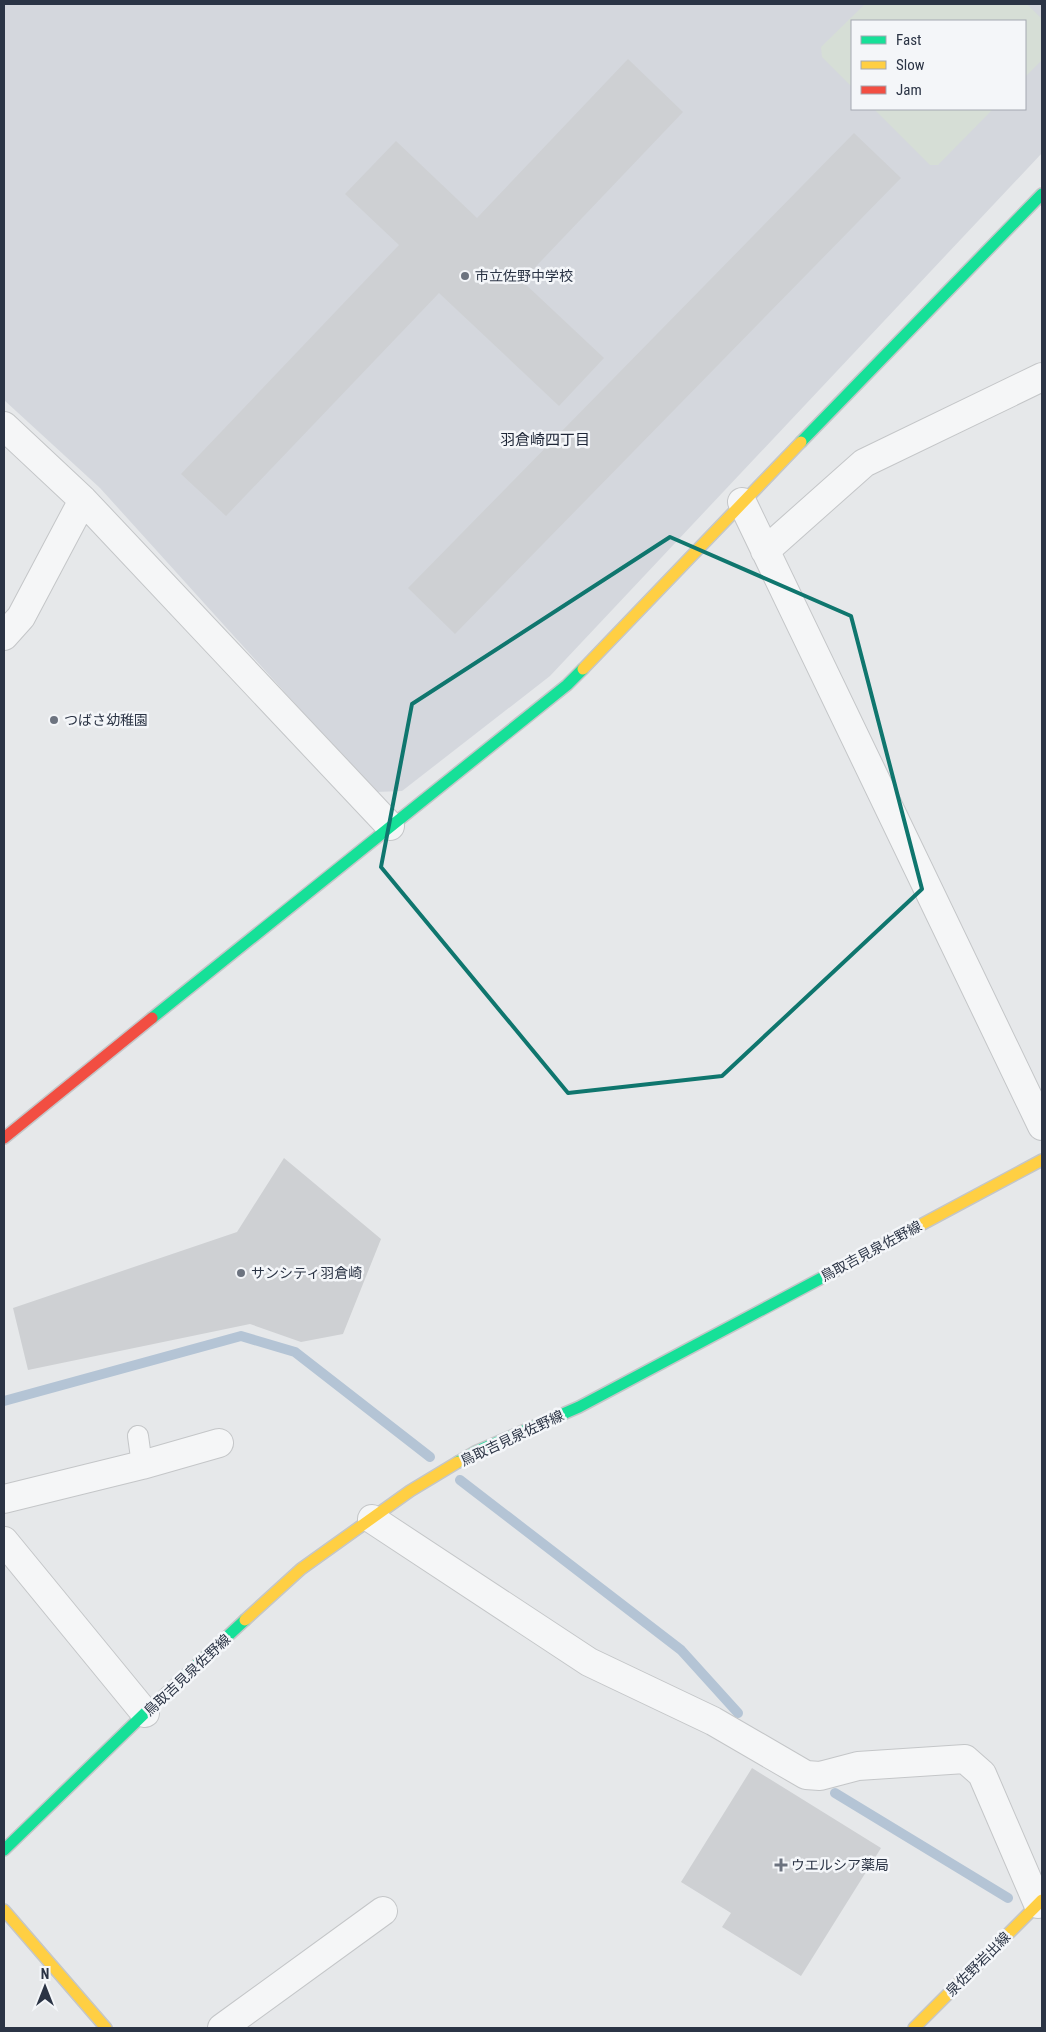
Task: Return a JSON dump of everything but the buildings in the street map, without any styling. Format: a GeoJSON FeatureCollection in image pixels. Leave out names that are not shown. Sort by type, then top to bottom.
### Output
{"type":"FeatureCollection","features":[{"type":"Feature","properties":{"kind":"main road"},"geometry":{"type":"LineString","coordinates":[[4,1138],[566,685],[1042,194]]}},
{"type":"Feature","properties":{"kind":"main road","name":"鳥取吉見泉佐野線"},"geometry":{"type":"LineString","coordinates":[[7,1841],[301,1569],[410,1492],[475,1452],[579,1407],[1042,1160]]}},
{"type":"Feature","properties":{"kind":"main road","name":"泉佐野岩出線"},"geometry":{"type":"LineString","coordinates":[[914,2028],[1040,1902]]}},
{"type":"Feature","properties":{"kind":"main road"},"geometry":{"type":"LineString","coordinates":[[4,1910],[106,2028]]}},
{"type":"Feature","properties":{"kind":"street"},"geometry":{"type":"LineString","coordinates":[[765,551],[864,463],[1042,377]]}},
{"type":"Feature","properties":{"kind":"street"},"geometry":{"type":"LineString","coordinates":[[4,426],[83,500],[390,826]]}},
{"type":"Feature","properties":{"kind":"street"},"geometry":{"type":"LineString","coordinates":[[9,618],[83,500]]}},
{"type":"Feature","properties":{"kind":"street"},"geometry":{"type":"LineString","coordinates":[[742,502],[1042,1126]]}},
{"type":"Feature","properties":{"kind":"street"},"geometry":{"type":"LineString","coordinates":[[4,1499],[142,1465],[219,1443]]}},
{"type":"Feature","properties":{"kind":"street"},"geometry":{"type":"LineString","coordinates":[[372,1518],[589,1662],[713,1721],[806,1775],[820,1776],[858,1766],[965,1759],[982,1774],[1040,1902]]}},
{"type":"Feature","properties":{"kind":"street"},"geometry":{"type":"LineString","coordinates":[[4,1542],[146,1713]]}},
{"type":"Feature","properties":{"kind":"street"},"geometry":{"type":"LineString","coordinates":[[222,2028],[382,1911]]}},
{"type":"Feature","properties":{"kind":"lane"},"geometry":{"type":"LineString","coordinates":[[138,1436],[142,1465]]}},
{"type":"Feature","properties":{"kind":"highlighted area"},"geometry":{"type":"Polygon","coordinates":[[[670,537],[851,616],[922,889],[722,1076],[568,1093],[381,867],[412,704],[670,537]]]}},
{"type":"Feature","properties":{"kind":"shaded area","name":"市立佐野中学校"},"geometry":{"type":"Polygon","coordinates":[[[4,4],[1042,4],[1042,153],[550,676],[402,791],[375,792],[100,488],[4,400],[4,4]]]}},
{"type":"Feature","properties":{"kind":"shaded area"},"geometry":{"type":"Polygon","coordinates":[[[865,4],[1027,4],[1042,19],[1042,60],[1026,76],[1026,20],[851,20],[851,86],[822,57],[821,47],[865,4]]]}},
{"type":"Feature","properties":{"kind":"shaded area"},"geometry":{"type":"Polygon","coordinates":[[[875,110],[992,110],[938,165],[930,165],[875,110]]]}},
{"type":"Feature","properties":{"kind":"waterway"},"geometry":{"type":"LineString","coordinates":[[4,1401],[241,1336],[295,1352],[430,1457]]}},
{"type":"Feature","properties":{"kind":"waterway"},"geometry":{"type":"LineString","coordinates":[[460,1480],[681,1650],[738,1713]]}},
{"type":"Feature","properties":{"kind":"waterway"},"geometry":{"type":"LineString","coordinates":[[835,1793],[1008,1898]]}},
{"type":"Feature","properties":{"kind":"traffic: fast"},"geometry":{"type":"LineString","coordinates":[[801,442],[1042,194]]}},
{"type":"Feature","properties":{"kind":"traffic: fast"},"geometry":{"type":"LineString","coordinates":[[152,1018],[567,685],[583,669]]}},
{"type":"Feature","properties":{"kind":"traffic: fast"},"geometry":{"type":"LineString","coordinates":[[458,1462],[475,1452],[579,1407],[846,1265]]}},
{"type":"Feature","properties":{"kind":"traffic: fast"},"geometry":{"type":"LineString","coordinates":[[4,1850],[145,1713],[245,1620]]}},
{"type":"Feature","properties":{"kind":"traffic: slow"},"geometry":{"type":"LineString","coordinates":[[583,669],[801,442]]}},
{"type":"Feature","properties":{"kind":"traffic: slow"},"geometry":{"type":"LineString","coordinates":[[846,1265],[1042,1160]]}},
{"type":"Feature","properties":{"kind":"traffic: slow"},"geometry":{"type":"LineString","coordinates":[[245,1620],[301,1569],[410,1491],[458,1462]]}},
{"type":"Feature","properties":{"kind":"traffic: slow"},"geometry":{"type":"LineString","coordinates":[[914,2028],[1042,1900]]}},
{"type":"Feature","properties":{"kind":"traffic: slow"},"geometry":{"type":"LineString","coordinates":[[4,1910],[106,2028]]}},
{"type":"Feature","properties":{"kind":"traffic: jam"},"geometry":{"type":"LineString","coordinates":[[4,1138],[152,1018]]}},
{"type":"Feature","properties":{"kind":"place","name":"市立佐野中学校"},"geometry":{"type":"Point","coordinates":[465,276]}},
{"type":"Feature","properties":{"kind":"place","name":"つばさ幼稚園"},"geometry":{"type":"Point","coordinates":[54,720]}},
{"type":"Feature","properties":{"kind":"place","name":"サンシティ羽倉崎"},"geometry":{"type":"Point","coordinates":[241,1273]}},
{"type":"Feature","properties":{"kind":"place","name":"ウエルシア薬局"},"geometry":{"type":"Point","coordinates":[781,1865]}},
{"type":"Feature","properties":{"kind":"district","name":"羽倉崎四丁目"},"geometry":{"type":"Point","coordinates":[545,440]}}]}
